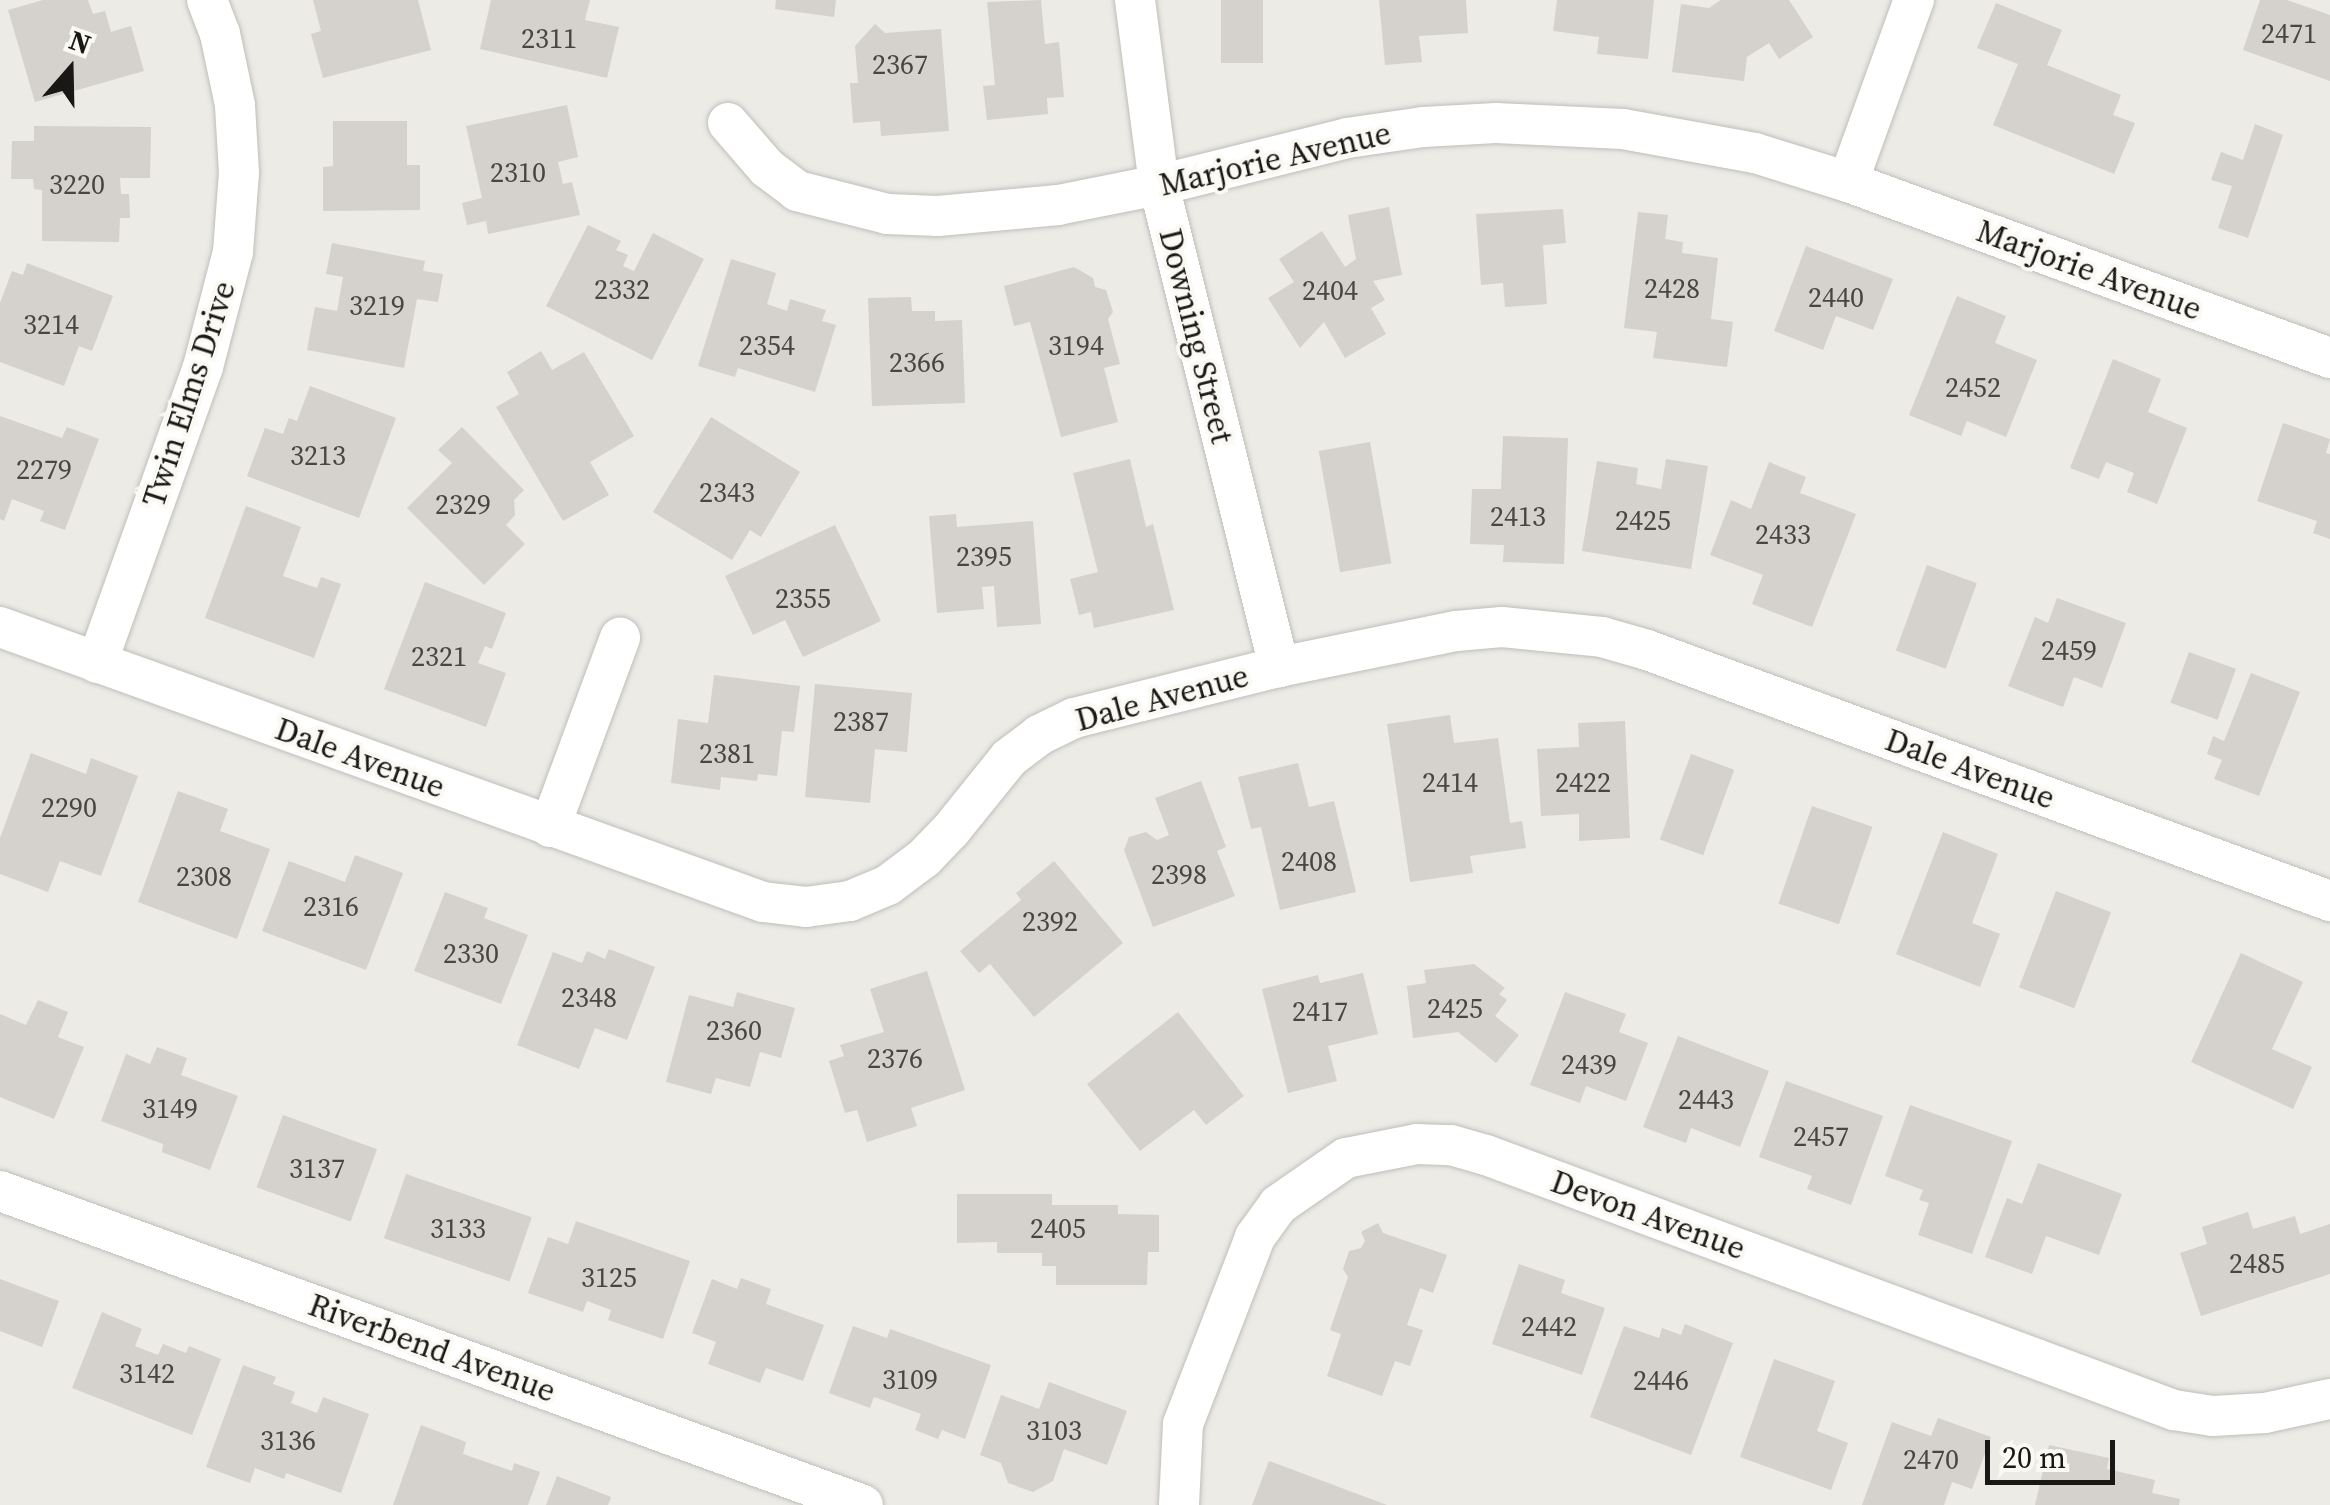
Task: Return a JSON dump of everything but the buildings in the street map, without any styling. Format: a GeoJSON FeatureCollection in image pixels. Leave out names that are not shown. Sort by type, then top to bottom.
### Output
{"type":"FeatureCollection","features":[{"type":"Feature","properties":{"kind":"street","name":"Twin Elms Drive"},"geometry":{"type":"LineString","coordinates":[[97,663],[204,367],[233,252],[239,173],[235,106],[220,34],[207,0]]}},
{"type":"Feature","properties":{"kind":"street","name":"Downing Street"},"geometry":{"type":"LineString","coordinates":[[1136,0],[1159,185],[1279,667]]}},
{"type":"Feature","properties":{"kind":"street"},"geometry":{"type":"LineString","coordinates":[[1848,182],[1914,0]]}},
{"type":"Feature","properties":{"kind":"street","name":"Marjorie Avenue"},"geometry":{"type":"LineString","coordinates":[[728,123],[767,168],[797,191],[886,214],[984,214],[1159,185],[1347,138],[1423,127],[1496,123],[1623,129],[1691,139],[1848,182],[2330,358]]}},
{"type":"Feature","properties":{"kind":"street","name":"Dale Avenue"},"geometry":{"type":"LineString","coordinates":[[0,627],[763,902],[806,907],[850,901],[888,885],[924,858],[1009,758],[1038,735],[1074,718],[1279,667],[1471,630],[1536,628],[1602,637],[2330,901]]}},
{"type":"Feature","properties":{"kind":"street"},"geometry":{"type":"LineString","coordinates":[[550,827],[620,638]]}},
{"type":"Feature","properties":{"kind":"street","name":"Devon Avenue"},"geometry":{"type":"LineString","coordinates":[[1179,1505],[1183,1424],[1255,1237],[1278,1205],[1310,1180],[1346,1158],[1401,1145],[1451,1145],[1486,1155],[2174,1410],[2213,1416],[2266,1413],[2330,1399]]}},
{"type":"Feature","properties":{"kind":"street","name":"Riverbend Avenue"},"geometry":{"type":"LineString","coordinates":[[0,1191],[863,1505]]}}]}
